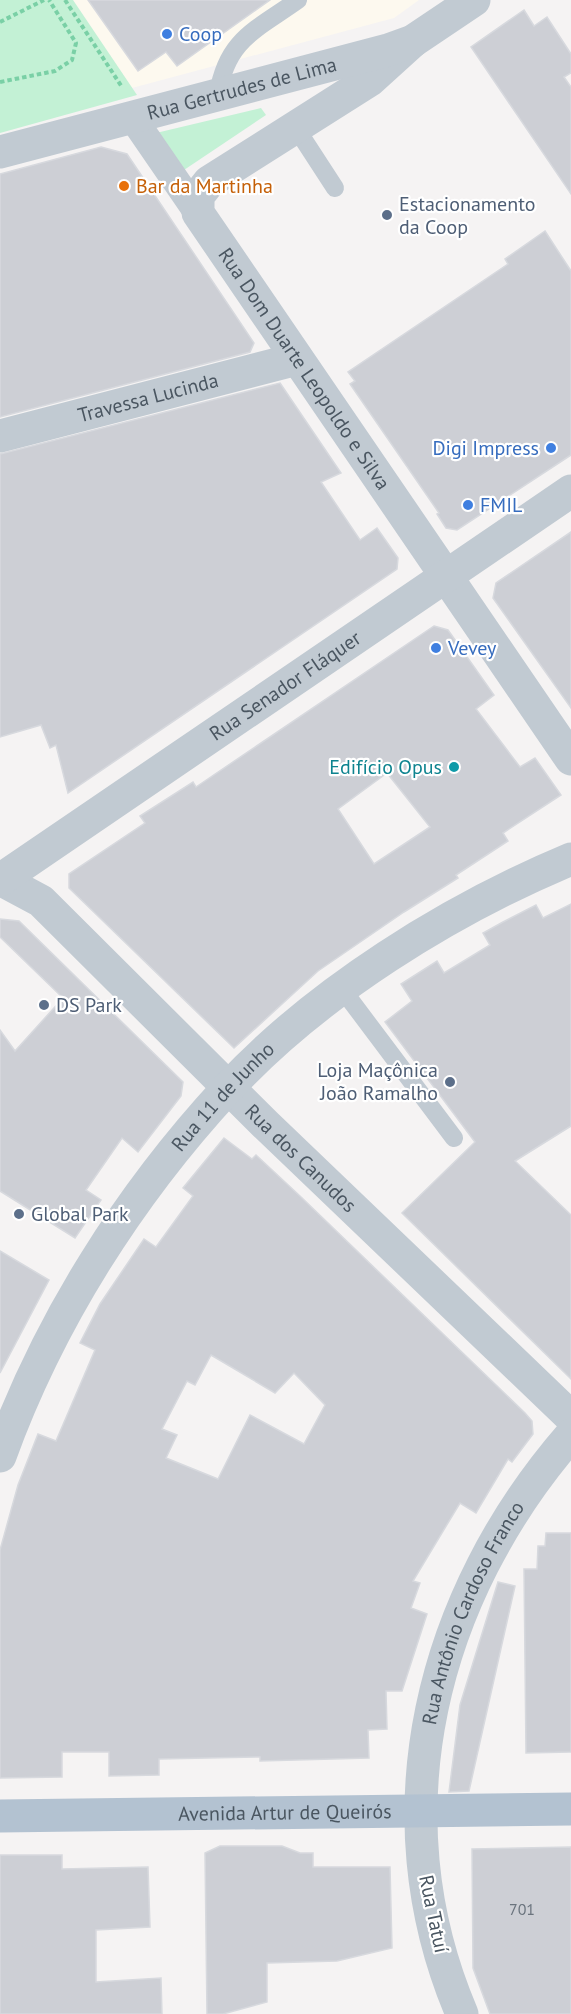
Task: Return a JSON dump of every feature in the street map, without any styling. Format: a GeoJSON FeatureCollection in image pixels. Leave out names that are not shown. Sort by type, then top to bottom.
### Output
{"type":"FeatureCollection","features":[{"type":"Feature","properties":{"kind":"main road","name":"Avenida Artur de Queirós"},"geometry":{"type":"LineString","coordinates":[[0,1816],[571,1809]]}},
{"type":"Feature","properties":{"kind":"street","name":"Rua Gertrudes de Lima"},"geometry":{"type":"LineString","coordinates":[[0,152],[413,41],[474,0]]}},
{"type":"Feature","properties":{"kind":"street"},"geometry":{"type":"LineString","coordinates":[[198,213],[198,196],[208,182],[370,80],[413,41]]}},
{"type":"Feature","properties":{"kind":"street"},"geometry":{"type":"LineString","coordinates":[[144,113],[198,213]]}},
{"type":"Feature","properties":{"kind":"street","name":"Rua Dom Duarte Leopoldo e Silva"},"geometry":{"type":"LineString","coordinates":[[198,213],[571,759]]}},
{"type":"Feature","properties":{"kind":"street","name":"Travessa Lucinda"},"geometry":{"type":"LineString","coordinates":[[0,436],[297,359]]}},
{"type":"Feature","properties":{"kind":"street","name":"Rua Senador Fláquer"},"geometry":{"type":"LineString","coordinates":[[0,879],[571,491]]}},
{"type":"Feature","properties":{"kind":"street","name":"Rua 11 de Junho"},"geometry":{"type":"LineString","coordinates":[[0,1456],[35,1371],[92,1265],[132,1206],[228,1088],[285,1034],[342,989],[411,942],[479,902],[571,859]]}},
{"type":"Feature","properties":{"kind":"street","name":"Rua dos Canudos"},"geometry":{"type":"LineString","coordinates":[[0,879],[40,901],[228,1088],[571,1417]]}},
{"type":"Feature","properties":{"kind":"street","name":"Rua Antônio Cardoso Franco"},"geometry":{"type":"LineString","coordinates":[[420,1811],[423,1750],[428,1723],[441,1668],[456,1623],[496,1538],[521,1498],[571,1435]]}},
{"type":"Feature","properties":{"kind":"street","name":"Rua Tatuí"},"geometry":{"type":"LineString","coordinates":[[420,1811],[427,1889],[435,1927],[462,2014]]}},
{"type":"Feature","properties":{"kind":"lane"},"geometry":{"type":"LineString","coordinates":[[218,94],[221,74],[233,50],[298,0]]}},
{"type":"Feature","properties":{"kind":"lane"},"geometry":{"type":"LineString","coordinates":[[296,128],[335,188]]}},
{"type":"Feature","properties":{"kind":"lane"},"geometry":{"type":"LineString","coordinates":[[342,989],[454,1138]]}},
{"type":"Feature","properties":{"kind":"path"},"geometry":{"type":"LineString","coordinates":[[0,22],[44,0]]}},
{"type":"Feature","properties":{"kind":"path"},"geometry":{"type":"LineString","coordinates":[[0,82],[65,67],[72,60],[76,51],[72,34],[49,0]]}},
{"type":"Feature","properties":{"kind":"path"},"geometry":{"type":"LineString","coordinates":[[65,0],[127,93],[144,89],[144,113]]}},
{"type":"Feature","properties":{"kind":"shaded area"},"geometry":{"type":"Polygon","coordinates":[[[73,0],[419,0],[394,18],[132,88],[73,0]]]}},
{"type":"Feature","properties":{"kind":"green space"},"geometry":{"type":"Polygon","coordinates":[[[0,0],[73,0],[137,95],[0,133],[0,0]]]}},
{"type":"Feature","properties":{"kind":"green space"},"geometry":{"type":"Polygon","coordinates":[[[261,108],[266,115],[181,172],[156,133],[261,108]]]}},
{"type":"Feature","properties":{"kind":"building","name":"Coop"},"geometry":{"type":"Polygon","coordinates":[[[88,0],[270,0],[177,66],[166,52],[138,71],[88,0]]]}},
{"type":"Feature","properties":{"kind":"building"},"geometry":{"type":"Polygon","coordinates":[[[524,10],[534,26],[547,17],[571,54],[571,73],[564,77],[571,87],[571,194],[471,47],[524,10]]]}},
{"type":"Feature","properties":{"kind":"building"},"geometry":{"type":"Polygon","coordinates":[[[101,147],[127,154],[254,343],[250,352],[0,417],[0,174],[101,147]]]}},
{"type":"Feature","properties":{"kind":"building"},"geometry":{"type":"Polygon","coordinates":[[[545,231],[571,271],[571,455],[457,530],[446,528],[437,514],[439,513],[350,384],[355,381],[348,372],[508,264],[505,259],[545,231]]]}},
{"type":"Feature","properties":{"kind":"building"},"geometry":{"type":"Polygon","coordinates":[[[280,383],[341,473],[321,482],[360,540],[377,528],[398,558],[397,569],[68,793],[56,745],[50,748],[41,725],[0,737],[0,454],[280,383]]]}},
{"type":"Feature","properties":{"kind":"building"},"geometry":{"type":"Polygon","coordinates":[[[571,532],[571,708],[493,598],[496,583],[571,532]]]}},
{"type":"Feature","properties":{"kind":"building"},"geometry":{"type":"Polygon","coordinates":[[[434,626],[448,630],[494,695],[476,709],[520,767],[535,758],[561,795],[503,833],[508,841],[456,875],[458,878],[318,971],[234,1048],[69,888],[69,874],[145,823],[140,816],[193,782],[196,787],[434,626]],[[387,773],[338,809],[374,864],[430,827],[387,773]]]}},
{"type":"Feature","properties":{"kind":"building"},"geometry":{"type":"Polygon","coordinates":[[[571,904],[571,1126],[515,1161],[571,1215],[571,1379],[402,1213],[475,1142],[385,1022],[412,1001],[401,984],[437,961],[444,973],[490,945],[483,933],[503,922],[536,905],[543,918],[571,904]]]}},
{"type":"Feature","properties":{"kind":"building"},"geometry":{"type":"Polygon","coordinates":[[[0,919],[19,921],[183,1082],[181,1096],[138,1152],[122,1138],[86,1190],[101,1200],[75,1238],[0,1191],[0,1030],[15,1051],[63,998],[0,937],[0,919]]]}},
{"type":"Feature","properties":{"kind":"building"},"geometry":{"type":"Polygon","coordinates":[[[224,1138],[252,1159],[256,1155],[525,1413],[532,1421],[533,1434],[512,1462],[508,1459],[476,1513],[460,1503],[413,1581],[420,1583],[411,1608],[427,1614],[402,1691],[386,1691],[387,1729],[368,1730],[369,1758],[260,1761],[260,1757],[159,1759],[159,1775],[109,1776],[109,1752],[62,1752],[62,1777],[0,1778],[0,1550],[18,1485],[38,1434],[56,1441],[95,1350],[80,1343],[100,1304],[144,1239],[156,1247],[193,1196],[183,1188],[224,1138]],[[211,1355],[195,1385],[187,1381],[162,1429],[177,1435],[166,1458],[218,1479],[250,1415],[304,1444],[325,1405],[294,1373],[275,1393],[211,1355]]]}},
{"type":"Feature","properties":{"kind":"building"},"geometry":{"type":"Polygon","coordinates":[[[0,1251],[49,1280],[0,1373],[0,1251]]]}},
{"type":"Feature","properties":{"kind":"building"},"geometry":{"type":"Polygon","coordinates":[[[546,1533],[571,1533],[571,1752],[526,1753],[524,1569],[537,1569],[538,1546],[545,1546],[546,1533]]]}},
{"type":"Feature","properties":{"kind":"building"},"geometry":{"type":"Polygon","coordinates":[[[498,1582],[515,1586],[469,1791],[449,1792],[460,1705],[498,1582]]]}},
{"type":"Feature","properties":{"kind":"building"},"geometry":{"type":"Polygon","coordinates":[[[220,1846],[282,1846],[300,1853],[313,1853],[313,1867],[390,1867],[392,1948],[337,1961],[267,1963],[267,2002],[223,2014],[207,2014],[205,1853],[220,1846]]]}},
{"type":"Feature","properties":{"kind":"building"},"geometry":{"type":"Polygon","coordinates":[[[571,1847],[571,2014],[490,2014],[473,1968],[472,1849],[571,1847]]]}},
{"type":"Feature","properties":{"kind":"building"},"geometry":{"type":"Polygon","coordinates":[[[0,1855],[62,1855],[62,1869],[148,1867],[150,1927],[96,1930],[96,1982],[161,1978],[162,2014],[0,2014],[0,1855]]]}},
{"type":"Feature","properties":{"kind":"place","name":"Coop"},"geometry":{"type":"Point","coordinates":[167,34]}},
{"type":"Feature","properties":{"kind":"place","name":"Bar da Martinha"},"geometry":{"type":"Point","coordinates":[124,186]}},
{"type":"Feature","properties":{"kind":"place","name":"Estacionamento da Coop"},"geometry":{"type":"Point","coordinates":[387,215]}},
{"type":"Feature","properties":{"kind":"place","name":"Digi Impress"},"geometry":{"type":"Point","coordinates":[551,448]}},
{"type":"Feature","properties":{"kind":"place","name":"FMIL"},"geometry":{"type":"Point","coordinates":[468,505]}},
{"type":"Feature","properties":{"kind":"place","name":"Vevey"},"geometry":{"type":"Point","coordinates":[436,648]}},
{"type":"Feature","properties":{"kind":"place","name":"Edifício Opus"},"geometry":{"type":"Point","coordinates":[454,767]}},
{"type":"Feature","properties":{"kind":"place","name":"DS Park"},"geometry":{"type":"Point","coordinates":[44,1005]}},
{"type":"Feature","properties":{"kind":"place","name":"Loja Maçônica João Ramalho"},"geometry":{"type":"Point","coordinates":[450,1082]}},
{"type":"Feature","properties":{"kind":"place","name":"Global Park"},"geometry":{"type":"Point","coordinates":[19,1214]}}]}
